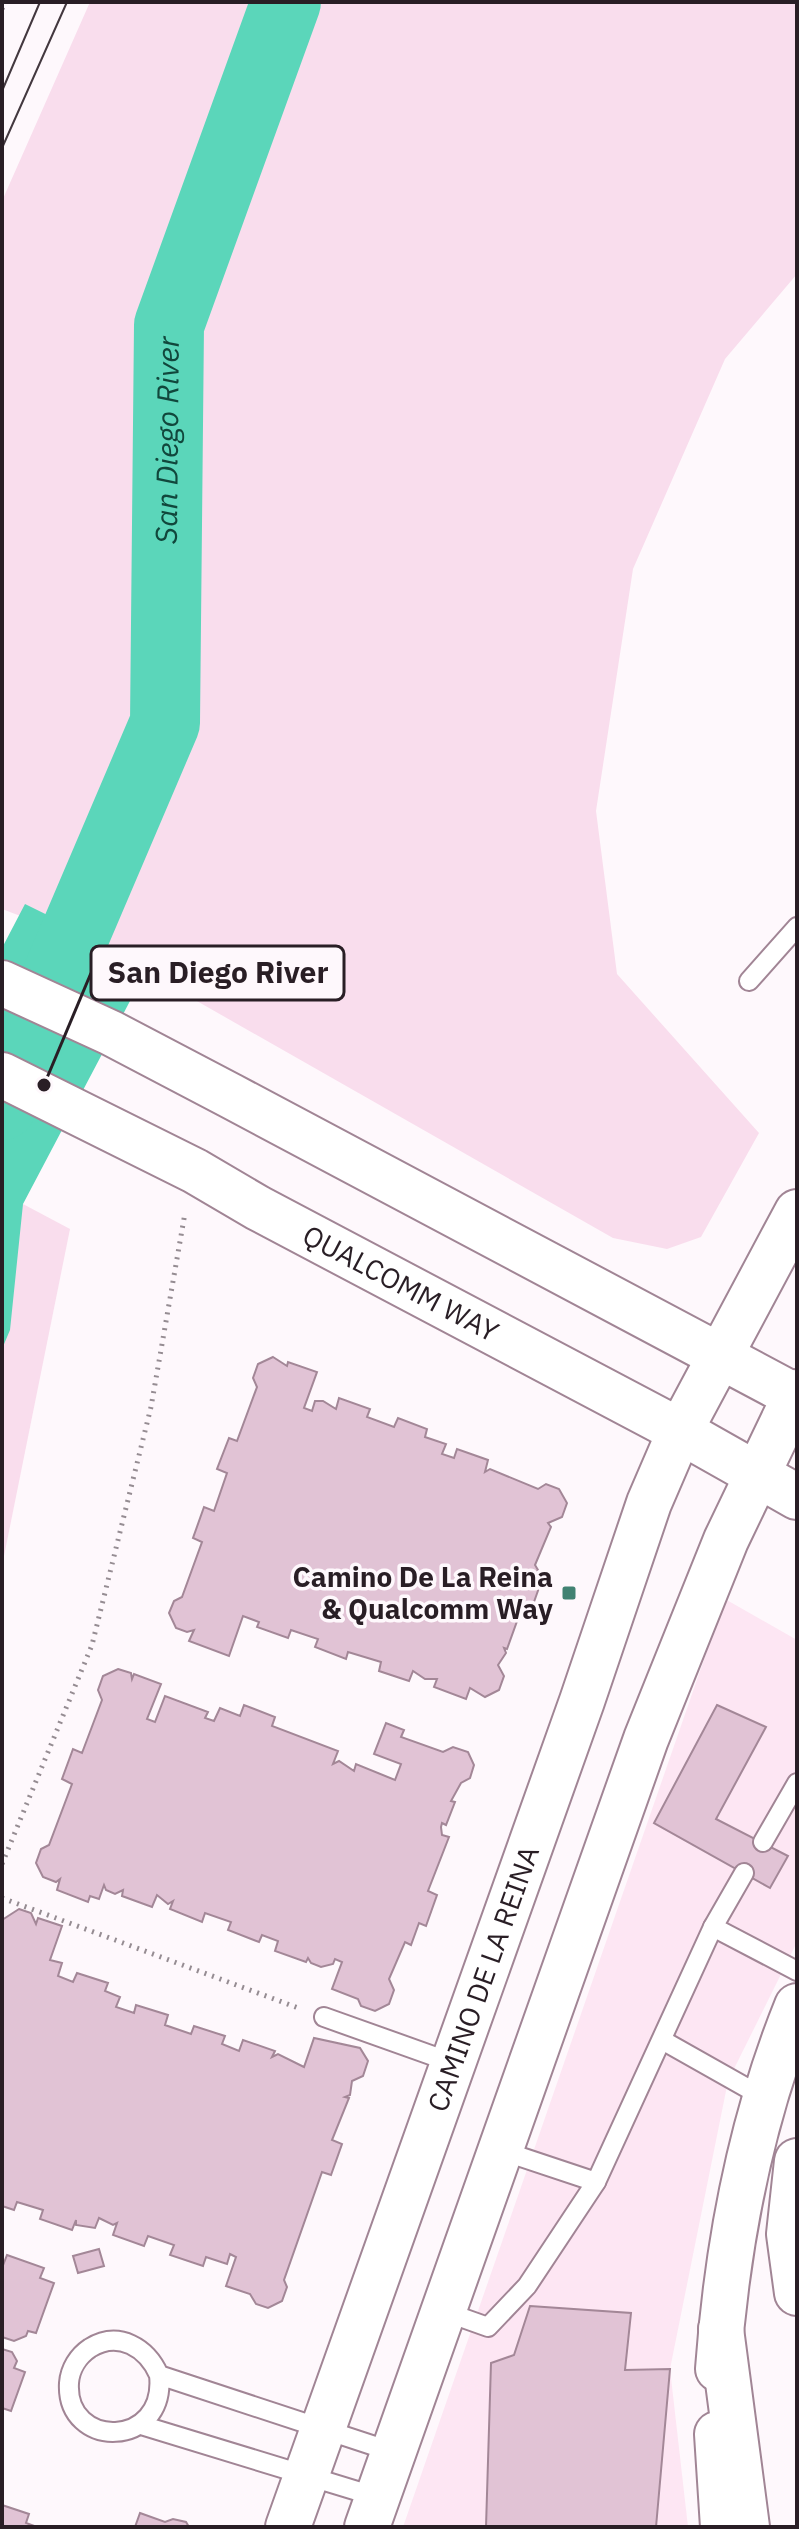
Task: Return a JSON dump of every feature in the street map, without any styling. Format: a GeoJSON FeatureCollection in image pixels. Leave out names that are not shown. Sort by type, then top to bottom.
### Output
{"type":"FeatureCollection","features":[{"type":"Feature","properties":{"kind":"main road"},"geometry":{"type":"LineString","coordinates":[[2,983],[111,1033],[796,1395],[726,1540],[646,1739],[442,2310],[393,2452],[376,2518]]}},
{"type":"Feature","properties":{"kind":"main road","name":"QUALCOMM WAY"},"geometry":{"type":"LineString","coordinates":[[2,1075],[195,1171],[258,1208],[680,1431],[797,1497]]}},
{"type":"Feature","properties":{"kind":"main road","name":"CAMINO DE LA REINA"},"geometry":{"type":"LineString","coordinates":[[288,2527],[649,1503],[680,1431],[797,1212]]}},
{"type":"Feature","properties":{"kind":"main road"},"geometry":{"type":"LineString","coordinates":[[723,2527],[717,2443],[721,2329],[738,2209],[763,2097],[797,2006]]}},
{"type":"Feature","properties":{"kind":"main road"},"geometry":{"type":"LineString","coordinates":[[797,2161],[789,2234],[797,2293]]}},
{"type":"Feature","properties":{"kind":"main road"},"geometry":{"type":"LineString","coordinates":[[721,2329],[747,2527]]}},
{"type":"Feature","properties":{"kind":"lane"},"geometry":{"type":"LineString","coordinates":[[749,981],[797,927]]}},
{"type":"Feature","properties":{"kind":"lane"},"geometry":{"type":"LineString","coordinates":[[763,1842],[797,1783]]}},
{"type":"Feature","properties":{"kind":"lane"},"geometry":{"type":"LineString","coordinates":[[442,2310],[488,2327],[527,2286],[596,2182],[713,1927],[744,1873]]}},
{"type":"Feature","properties":{"kind":"lane"},"geometry":{"type":"LineString","coordinates":[[713,1927],[797,1971]]}},
{"type":"Feature","properties":{"kind":"lane"},"geometry":{"type":"LineString","coordinates":[[324,2017],[453,2063]]}},
{"type":"Feature","properties":{"kind":"lane"},"geometry":{"type":"LineString","coordinates":[[662,2040],[763,2097]]}},
{"type":"Feature","properties":{"kind":"lane"},"geometry":{"type":"LineString","coordinates":[[500,2150],[596,2182]]}},
{"type":"Feature","properties":{"kind":"lane"},"geometry":{"type":"LineString","coordinates":[[141,2425],[158,2403],[159,2375],[153,2361],[142,2350],[128,2343],[113,2341],[97,2344],[85,2352],[69,2378],[69,2394],[83,2421],[111,2433],[141,2425],[305,2476],[376,2518]]}},
{"type":"Feature","properties":{"kind":"lane"},"geometry":{"type":"LineString","coordinates":[[159,2375],[393,2452]]}},
{"type":"Feature","properties":{"kind":"path"},"geometry":{"type":"LineString","coordinates":[[2,9],[5,2]]}},
{"type":"Feature","properties":{"kind":"path"},"geometry":{"type":"LineString","coordinates":[[2,1864],[92,1645],[151,1407],[177,1243],[195,1171]]}},
{"type":"Feature","properties":{"kind":"path"},"geometry":{"type":"LineString","coordinates":[[2,1898],[324,2017]]}},
{"type":"Feature","properties":{"kind":"shaded area"},"geometry":{"type":"Polygon","coordinates":[[[90,2],[797,2],[797,274],[725,359],[633,569],[596,811],[617,974],[759,1133],[701,1237],[667,1249],[613,1238],[102,947],[2,909],[2,201],[90,2]]]}},
{"type":"Feature","properties":{"kind":"shaded area"},"geometry":{"type":"Polygon","coordinates":[[[25,904],[149,965],[23,1204],[10,1330],[2,1349],[2,948],[25,904]]]}},
{"type":"Feature","properties":{"kind":"shaded area"},"geometry":{"type":"Polygon","coordinates":[[[23,1204],[70,1229],[2,1566],[2,1233],[23,1204]]]}},
{"type":"Feature","properties":{"kind":"shaded area"},"geometry":{"type":"Polygon","coordinates":[[[725,1599],[797,1640],[797,1942],[728,2081],[670,2369],[688,2527],[403,2527],[725,1599]]]}},
{"type":"Feature","properties":{"kind":"building"},"geometry":{"type":"Polygon","coordinates":[[[273,1357],[287,1366],[288,1362],[317,1372],[304,1408],[312,1411],[315,1401],[323,1401],[336,1409],[339,1398],[370,1409],[367,1417],[394,1427],[398,1418],[427,1429],[425,1437],[446,1444],[442,1454],[454,1458],[457,1449],[488,1460],[485,1472],[490,1469],[538,1489],[546,1484],[559,1489],[567,1503],[562,1517],[548,1523],[551,1527],[535,1565],[538,1570],[530,1582],[540,1585],[529,1616],[520,1613],[507,1649],[504,1648],[506,1653],[498,1665],[504,1676],[499,1690],[485,1697],[470,1688],[466,1699],[434,1687],[437,1679],[425,1679],[413,1671],[409,1681],[379,1671],[381,1662],[348,1652],[346,1659],[315,1647],[318,1639],[291,1630],[288,1638],[257,1627],[259,1622],[243,1616],[229,1656],[189,1641],[194,1630],[187,1632],[176,1628],[169,1613],[174,1601],[182,1597],[202,1542],[193,1538],[204,1507],[214,1511],[227,1473],[217,1469],[229,1438],[237,1441],[257,1387],[253,1378],[258,1364],[273,1357]]]}},
{"type":"Feature","properties":{"kind":"building"},"geometry":{"type":"Polygon","coordinates":[[[118,1669],[131,1673],[132,1679],[134,1674],[161,1684],[147,1719],[155,1722],[165,1696],[208,1712],[205,1718],[214,1721],[220,1708],[240,1716],[244,1705],[275,1717],[272,1726],[338,1751],[333,1764],[339,1761],[354,1771],[356,1764],[395,1780],[401,1764],[374,1754],[386,1723],[404,1730],[401,1737],[443,1752],[453,1747],[468,1752],[474,1765],[470,1778],[461,1783],[451,1801],[455,1802],[446,1825],[442,1823],[441,1827],[442,1835],[449,1837],[428,1891],[437,1895],[426,1926],[419,1923],[411,1945],[405,1942],[389,1979],[394,1990],[389,2004],[375,2011],[361,2006],[358,1999],[332,1989],[342,1962],[335,1959],[333,1964],[321,1967],[311,1963],[308,1958],[306,1962],[275,1951],[278,1941],[262,1935],[259,1942],[228,1930],[231,1922],[205,1913],[202,1922],[170,1909],[173,1901],[168,1904],[157,1895],[152,1907],[122,1896],[123,1890],[115,1894],[106,1890],[104,1885],[99,1899],[90,1896],[88,1902],[57,1890],[60,1879],[56,1882],[43,1877],[36,1863],[41,1849],[49,1845],[72,1784],[62,1779],[73,1749],[82,1753],[102,1700],[98,1690],[103,1676],[118,1669]]]}},
{"type":"Feature","properties":{"kind":"building"},"geometry":{"type":"Polygon","coordinates":[[[717,1705],[766,1727],[716,1819],[788,1856],[770,1888],[654,1823],[717,1705]]]}},
{"type":"Feature","properties":{"kind":"building"},"geometry":{"type":"Polygon","coordinates":[[[19,1909],[31,1913],[36,1924],[38,1918],[62,1926],[50,1960],[62,1963],[58,1976],[73,1982],[77,1973],[108,1983],[105,1991],[120,1997],[116,2007],[134,2013],[136,2005],[168,2015],[165,2025],[191,2034],[194,2026],[225,2036],[222,2044],[239,2051],[243,2040],[275,2051],[272,2057],[278,2054],[304,2067],[314,2038],[360,2048],[368,2061],[363,2076],[352,2081],[350,2095],[345,2097],[349,2098],[332,2140],[342,2144],[331,2175],[322,2172],[284,2280],[287,2287],[282,2301],[268,2308],[256,2304],[250,2294],[226,2286],[236,2257],[230,2254],[227,2264],[206,2257],[203,2266],[170,2255],[174,2245],[148,2236],[144,2246],[113,2235],[117,2223],[113,2225],[99,2218],[95,2228],[76,2225],[76,2220],[72,2230],[40,2219],[43,2210],[17,2202],[14,2210],[2,2206],[2,1920],[19,1909]]]}},
{"type":"Feature","properties":{"kind":"building"},"geometry":{"type":"Polygon","coordinates":[[[99,2249],[104,2266],[78,2273],[73,2256],[99,2249]]]}},
{"type":"Feature","properties":{"kind":"building"},"geometry":{"type":"Polygon","coordinates":[[[7,2255],[44,2268],[40,2278],[54,2283],[36,2333],[28,2331],[26,2336],[14,2341],[2,2337],[2,2268],[7,2255]]]}},
{"type":"Feature","properties":{"kind":"building"},"geometry":{"type":"Polygon","coordinates":[[[530,2306],[631,2313],[625,2370],[670,2369],[656,2527],[486,2527],[491,2363],[514,2355],[530,2306]]]}},
{"type":"Feature","properties":{"kind":"building"},"geometry":{"type":"Polygon","coordinates":[[[2,2349],[12,2352],[17,2361],[14,2368],[25,2372],[11,2411],[2,2408],[2,2349]]]}},
{"type":"Feature","properties":{"kind":"building"},"geometry":{"type":"Polygon","coordinates":[[[2,2505],[29,2514],[26,2523],[37,2527],[2,2527],[2,2505]]]}},
{"type":"Feature","properties":{"kind":"building"},"geometry":{"type":"Polygon","coordinates":[[[140,2513],[165,2522],[173,2519],[186,2522],[189,2527],[135,2527],[140,2513]]]}},
{"type":"Feature","properties":{"kind":"waterway","name":"San Diego River"},"geometry":{"type":"LineString","coordinates":[[2,1105],[165,723],[169,325],[286,2]]}},
{"type":"Feature","properties":{"kind":"tram line"},"geometry":{"type":"LineString","coordinates":[[2,91],[40,2]]}},
{"type":"Feature","properties":{"kind":"tram line"},"geometry":{"type":"LineString","coordinates":[[2,148],[67,2]]}},
{"type":"Feature","properties":{"kind":"place","name":"San Diego River"},"geometry":{"type":"Point","coordinates":[44,1085]}},
{"type":"Feature","properties":{"kind":"place","name":"Camino De La Reina & Qualcomm Way"},"geometry":{"type":"Point","coordinates":[569,1593]}}]}
